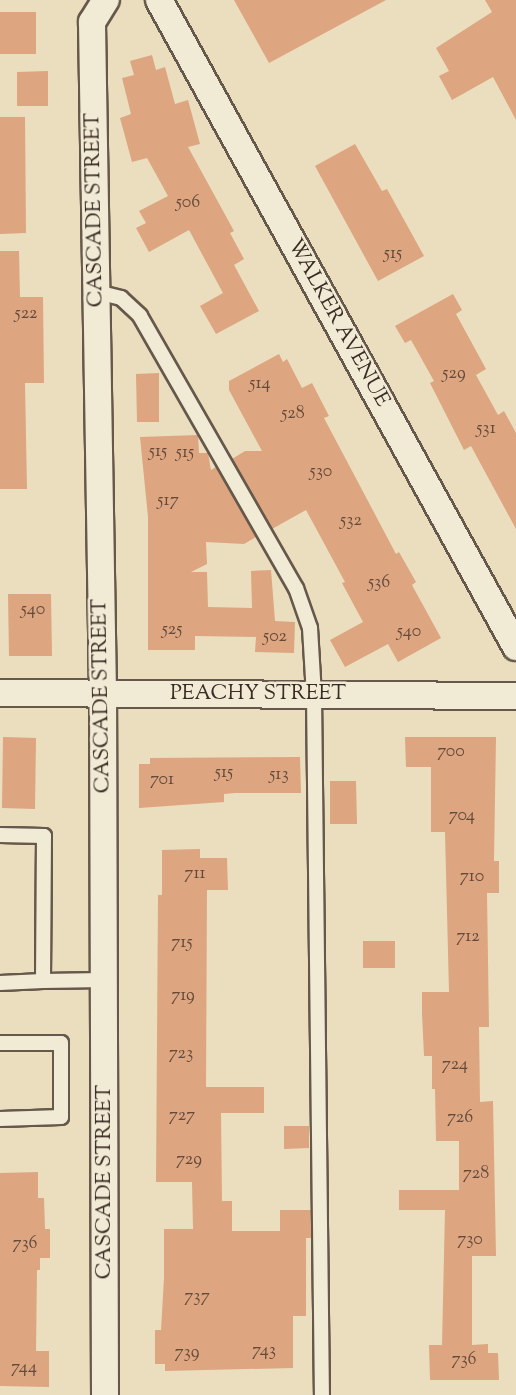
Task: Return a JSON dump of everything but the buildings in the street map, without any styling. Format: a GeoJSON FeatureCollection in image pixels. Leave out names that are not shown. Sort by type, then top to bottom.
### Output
{"type":"FeatureCollection","features":[{"type":"Feature","properties":{"kind":"street","name":"CASCADE STREET"},"geometry":{"type":"LineString","coordinates":[[105,1395],[103,694],[92,22],[106,0]]}},
{"type":"Feature","properties":{"kind":"street","name":"WALKER AVENUE"},"geometry":{"type":"LineString","coordinates":[[159,0],[516,647]]}},
{"type":"Feature","properties":{"kind":"street","name":"PEACHY STREET"},"geometry":{"type":"LineString","coordinates":[[0,693],[516,696]]}},
{"type":"Feature","properties":{"kind":"lane"},"geometry":{"type":"LineString","coordinates":[[97,292],[121,298],[140,316],[296,588],[310,628],[314,695],[322,1395]]}},
{"type":"Feature","properties":{"kind":"lane"},"geometry":{"type":"LineString","coordinates":[[0,835],[44,836],[43,981]]}},
{"type":"Feature","properties":{"kind":"lane"},"geometry":{"type":"LineString","coordinates":[[0,983],[104,980]]}},
{"type":"Feature","properties":{"kind":"lane"},"geometry":{"type":"LineString","coordinates":[[0,1043],[61,1043],[61,1117],[0,1119]]}}]}
